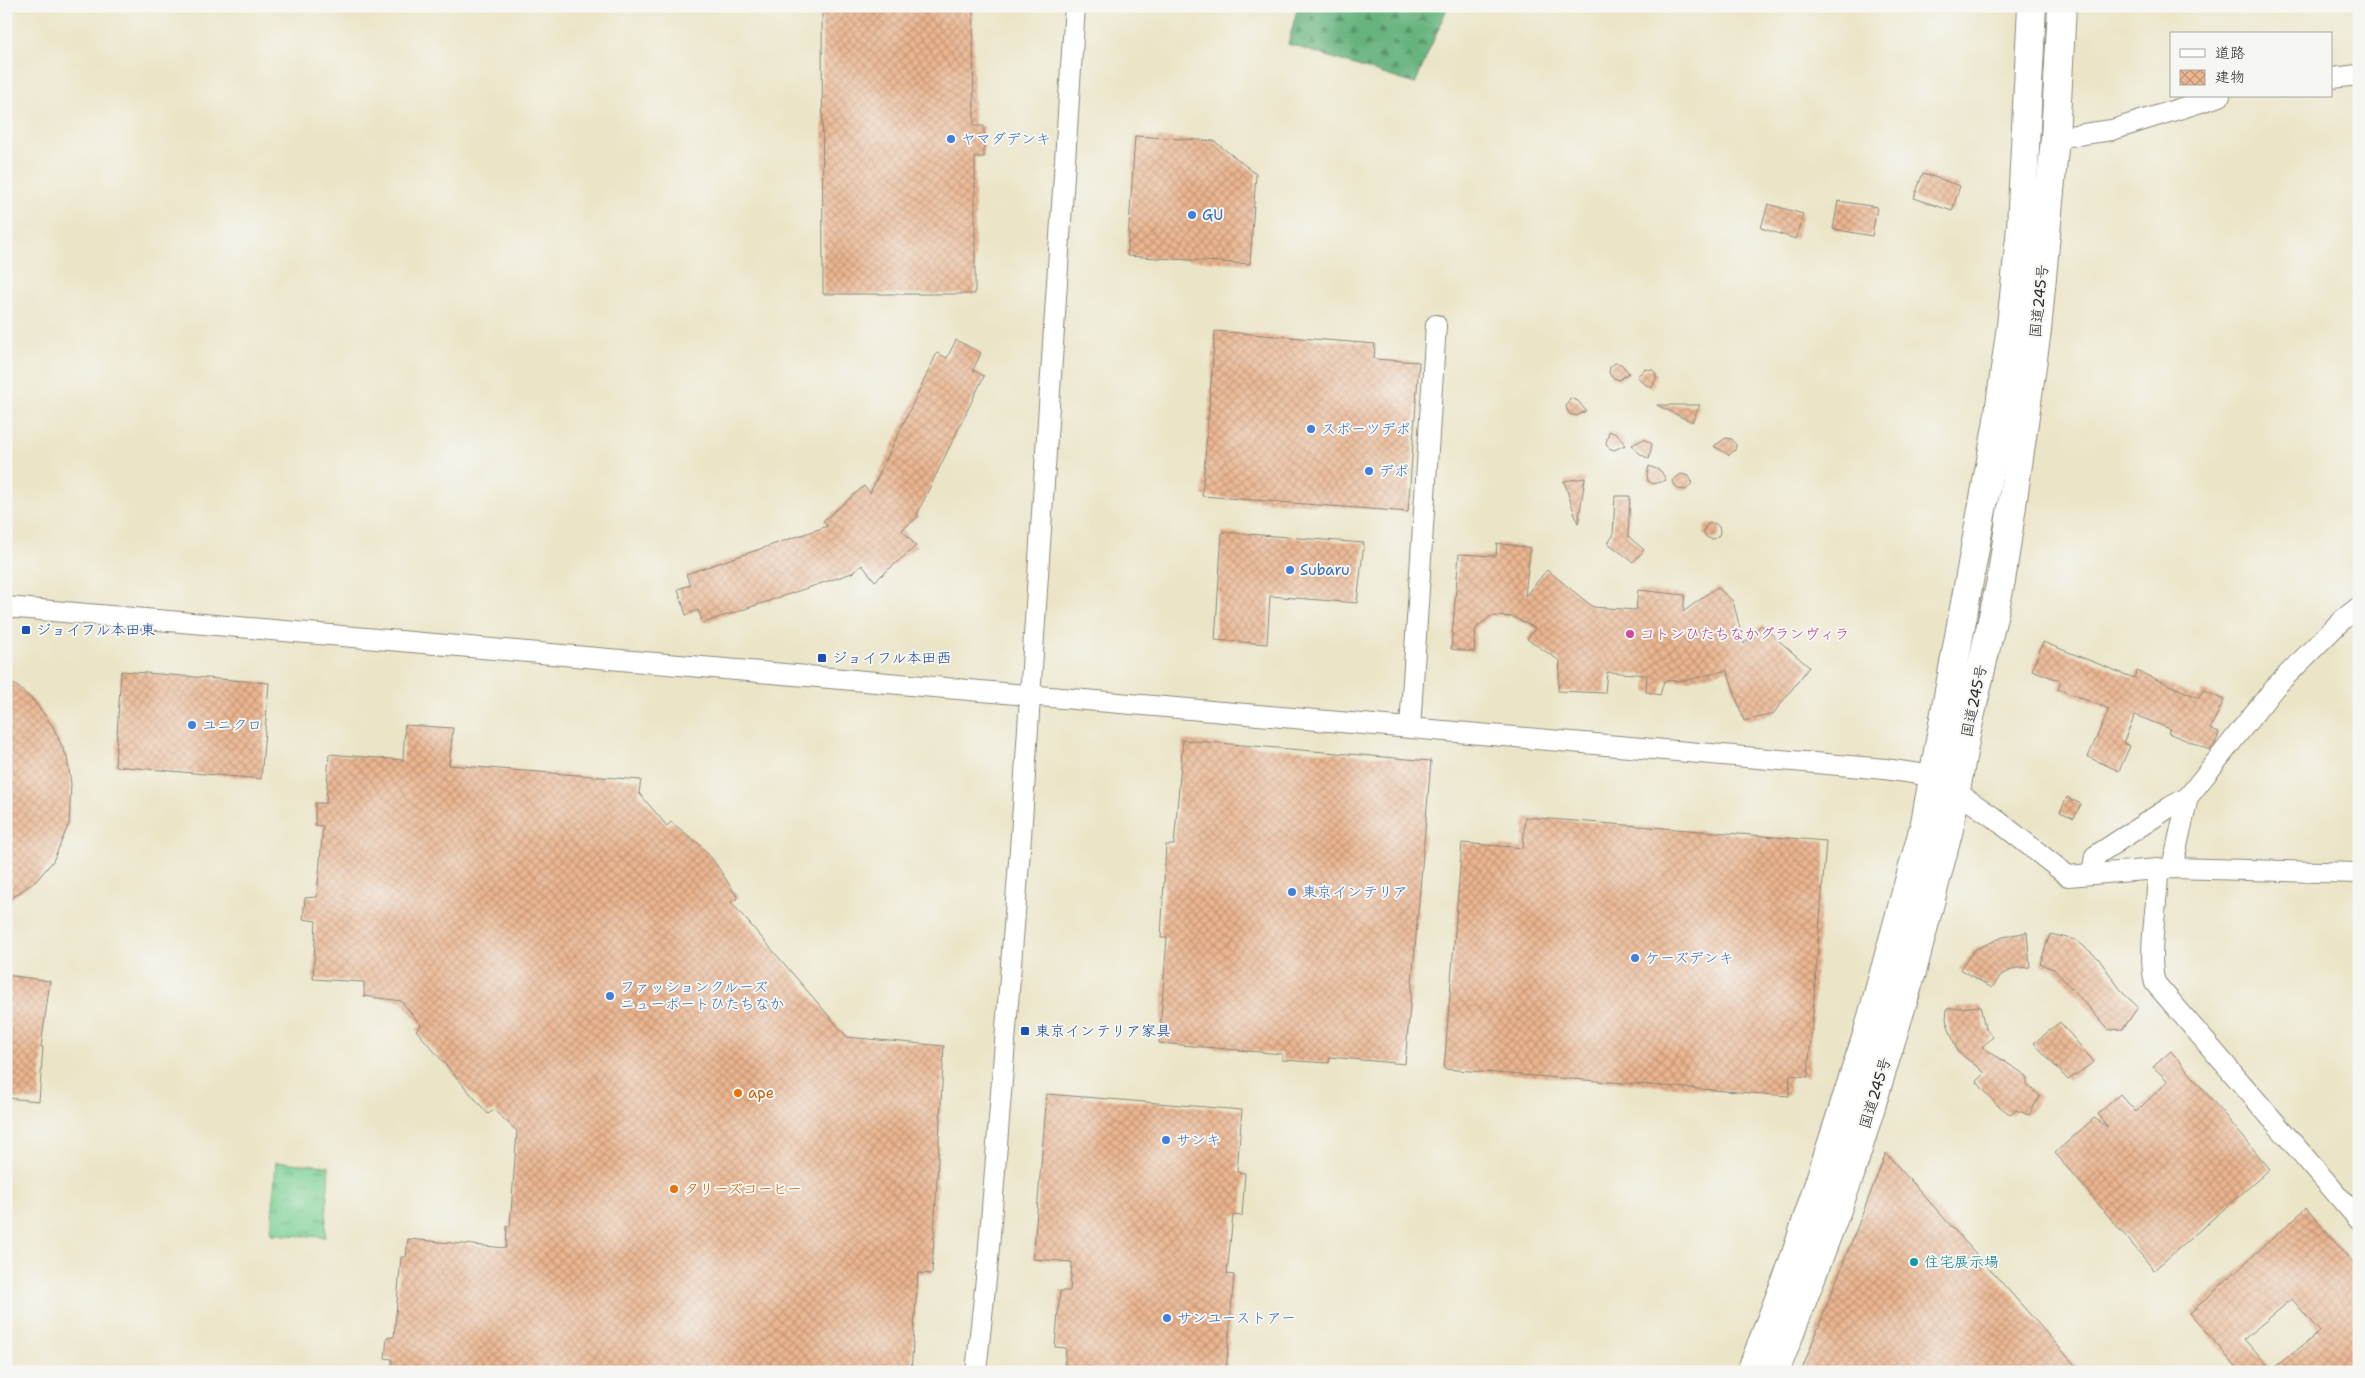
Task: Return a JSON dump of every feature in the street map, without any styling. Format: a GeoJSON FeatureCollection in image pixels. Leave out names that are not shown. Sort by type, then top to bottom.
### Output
{"type":"FeatureCollection","features":[{"type":"Feature","properties":{"kind":"highway","name":"国道245号"},"geometry":{"type":"LineString","coordinates":[[1751,1372],[1793,1263],[1867,1035],[1925,824],[1998,427],[2021,227],[2032,6]]}},
{"type":"Feature","properties":{"kind":"highway","name":"国道245号"},"geometry":{"type":"LineString","coordinates":[[1775,1372],[1850,1174],[1912,972],[1949,829],[1966,735],[2001,580],[2037,330],[2055,138],[2062,6]]}},
{"type":"Feature","properties":{"kind":"street"},"geometry":{"type":"LineString","coordinates":[[976,1372],[990,1231],[1030,695],[1075,6]]}},
{"type":"Feature","properties":{"kind":"street"},"geometry":{"type":"LineString","coordinates":[[2332,78],[2359,75]]}},
{"type":"Feature","properties":{"kind":"street"},"geometry":{"type":"LineString","coordinates":[[2055,138],[2112,130],[2214,98]]}},
{"type":"Feature","properties":{"kind":"street"},"geometry":{"type":"LineString","coordinates":[[1410,728],[1436,325]]}},
{"type":"Feature","properties":{"kind":"street"},"geometry":{"type":"LineString","coordinates":[[6,607],[1885,769],[1933,776],[1993,817],[2068,876],[2165,869],[2359,874]]}},
{"type":"Feature","properties":{"kind":"street"},"geometry":{"type":"LineString","coordinates":[[2359,607],[2342,620],[2275,687],[2188,797],[2158,896],[2151,969],[2155,983],[2359,1220]]}},
{"type":"Feature","properties":{"kind":"street"},"geometry":{"type":"LineString","coordinates":[[2092,874],[2095,856],[2188,797]]}},
{"type":"Feature","properties":{"kind":"green space"},"geometry":{"type":"Polygon","coordinates":[[[1298,6],[1448,6],[1415,84],[1288,44],[1298,6]]]}},
{"type":"Feature","properties":{"kind":"green space"},"geometry":{"type":"Polygon","coordinates":[[[276,1162],[329,1166],[325,1237],[271,1234],[276,1162]]]}},
{"type":"Feature","properties":{"kind":"building"},"geometry":{"type":"Polygon","coordinates":[[[822,6],[973,6],[974,126],[984,126],[984,157],[975,157],[975,294],[823,294],[822,6]]]}},
{"type":"Feature","properties":{"kind":"building","name":"GU"},"geometry":{"type":"Polygon","coordinates":[[[1135,136],[1214,141],[1256,174],[1250,264],[1127,256],[1135,136]]]}},
{"type":"Feature","properties":{"kind":"building"},"geometry":{"type":"Polygon","coordinates":[[[1923,173],[1960,186],[1952,211],[1914,198],[1923,173]]]}},
{"type":"Feature","properties":{"kind":"building"},"geometry":{"type":"Polygon","coordinates":[[[1838,201],[1877,207],[1872,236],[1833,229],[1838,201]]]}},
{"type":"Feature","properties":{"kind":"building"},"geometry":{"type":"Polygon","coordinates":[[[1768,204],[1803,214],[1796,239],[1761,228],[1768,204]]]}},
{"type":"Feature","properties":{"kind":"building","name":"スポーツデポ"},"geometry":{"type":"Polygon","coordinates":[[[1215,331],[1375,344],[1374,359],[1419,362],[1408,512],[1202,496],[1215,331]]]}},
{"type":"Feature","properties":{"kind":"building"},"geometry":{"type":"Polygon","coordinates":[[[956,340],[981,353],[973,370],[984,376],[917,514],[919,516],[902,530],[916,546],[875,581],[862,565],[852,573],[703,623],[698,610],[686,615],[678,589],[690,585],[686,574],[828,526],[823,521],[864,486],[870,493],[937,353],[947,358],[956,340]]]}},
{"type":"Feature","properties":{"kind":"building"},"geometry":{"type":"Polygon","coordinates":[[[1615,363],[1621,364],[1629,373],[1619,380],[1612,377],[1609,373],[1610,367],[1615,363]]]}},
{"type":"Feature","properties":{"kind":"building"},"geometry":{"type":"Polygon","coordinates":[[[1645,369],[1653,370],[1656,374],[1652,388],[1643,383],[1637,376],[1645,369]]]}},
{"type":"Feature","properties":{"kind":"building"},"geometry":{"type":"Polygon","coordinates":[[[1570,398],[1578,401],[1586,411],[1577,416],[1569,414],[1566,407],[1570,398]]]}},
{"type":"Feature","properties":{"kind":"building"},"geometry":{"type":"Polygon","coordinates":[[[1657,405],[1700,405],[1692,422],[1657,405]]]}},
{"type":"Feature","properties":{"kind":"building"},"geometry":{"type":"Polygon","coordinates":[[[1609,431],[1618,435],[1625,445],[1614,450],[1609,448],[1606,443],[1609,431]]]}},
{"type":"Feature","properties":{"kind":"building"},"geometry":{"type":"Polygon","coordinates":[[[1726,438],[1732,439],[1736,445],[1735,450],[1729,455],[1714,446],[1726,438]]]}},
{"type":"Feature","properties":{"kind":"building"},"geometry":{"type":"Polygon","coordinates":[[[1644,439],[1652,444],[1649,459],[1639,453],[1632,445],[1644,439]]]}},
{"type":"Feature","properties":{"kind":"building"},"geometry":{"type":"Polygon","coordinates":[[[1649,466],[1661,471],[1666,480],[1654,484],[1648,481],[1649,466]]]}},
{"type":"Feature","properties":{"kind":"building"},"geometry":{"type":"Polygon","coordinates":[[[1681,474],[1689,476],[1692,483],[1686,490],[1678,489],[1672,481],[1681,474]]]}},
{"type":"Feature","properties":{"kind":"building"},"geometry":{"type":"Polygon","coordinates":[[[1585,478],[1578,524],[1564,481],[1585,478]]]}},
{"type":"Feature","properties":{"kind":"building"},"geometry":{"type":"Polygon","coordinates":[[[1615,496],[1630,496],[1628,536],[1644,550],[1633,562],[1608,543],[1613,536],[1615,496]]]}},
{"type":"Feature","properties":{"kind":"building"},"geometry":{"type":"Polygon","coordinates":[[[1712,523],[1718,525],[1720,531],[1718,537],[1712,539],[1706,537],[1704,531],[1706,525],[1712,523]]]}},
{"type":"Feature","properties":{"kind":"building","name":"Subaru"},"geometry":{"type":"Polygon","coordinates":[[[1222,532],[1364,543],[1357,603],[1270,596],[1267,644],[1215,640],[1222,532]]]}},
{"type":"Feature","properties":{"kind":"building","name":"コトンひたちなかグランヴィラ"},"geometry":{"type":"Polygon","coordinates":[[[1497,543],[1530,548],[1525,596],[1547,570],[1593,607],[1636,610],[1638,590],[1685,595],[1683,612],[1717,587],[1733,601],[1744,644],[1761,625],[1809,667],[1773,714],[1744,721],[1727,670],[1688,680],[1664,681],[1660,695],[1646,692],[1647,675],[1607,672],[1605,693],[1558,691],[1560,661],[1527,639],[1535,628],[1513,617],[1491,616],[1476,628],[1474,652],[1451,649],[1459,554],[1496,556],[1497,543]]]}},
{"type":"Feature","properties":{"kind":"building"},"geometry":{"type":"Polygon","coordinates":[[[2043,642],[2134,678],[2137,671],[2199,698],[2203,690],[2224,700],[2210,729],[2219,733],[2215,744],[2210,750],[2168,733],[2170,729],[2135,715],[2123,743],[2130,746],[2119,771],[2088,757],[2109,709],[2058,689],[2061,681],[2032,670],[2043,642]]]}},
{"type":"Feature","properties":{"kind":"building","name":"ユニクロ"},"geometry":{"type":"Polygon","coordinates":[[[121,671],[269,683],[261,779],[115,766],[121,671]]]}},
{"type":"Feature","properties":{"kind":"building"},"geometry":{"type":"Polygon","coordinates":[[[6,679],[32,699],[52,725],[67,757],[71,784],[69,824],[53,861],[36,881],[6,902],[6,679]]]}},
{"type":"Feature","properties":{"kind":"building"},"geometry":{"type":"Polygon","coordinates":[[[405,725],[453,728],[449,765],[641,780],[639,793],[667,826],[671,822],[698,843],[714,861],[738,898],[731,902],[847,1037],[944,1046],[932,1274],[918,1273],[911,1372],[392,1372],[392,1359],[385,1358],[387,1337],[394,1337],[401,1257],[406,1257],[408,1239],[506,1248],[507,1226],[510,1226],[517,1131],[494,1110],[488,1114],[416,1030],[421,1025],[401,1001],[364,996],[364,982],[313,979],[316,921],[303,919],[305,898],[317,897],[323,826],[315,825],[315,803],[326,803],[329,754],[403,760],[405,725]]]}},
{"type":"Feature","properties":{"kind":"building","name":"東京インテリア"},"geometry":{"type":"Polygon","coordinates":[[[1183,740],[1431,761],[1405,1064],[1330,1057],[1329,1063],[1282,1060],[1282,1054],[1159,1043],[1167,938],[1161,938],[1166,845],[1174,845],[1183,740]]]}},
{"type":"Feature","properties":{"kind":"building"},"geometry":{"type":"Polygon","coordinates":[[[2067,797],[2081,804],[2074,818],[2060,812],[2067,797]]]}},
{"type":"Feature","properties":{"kind":"building","name":"ケーズデンキ"},"geometry":{"type":"Polygon","coordinates":[[[1525,817],[1826,841],[1808,1077],[1790,1075],[1789,1096],[1444,1069],[1462,843],[1523,848],[1525,817]]]}},
{"type":"Feature","properties":{"kind":"building"},"geometry":{"type":"Polygon","coordinates":[[[2027,932],[2030,967],[2016,968],[2001,975],[1992,988],[1960,969],[1974,950],[2003,937],[2027,932]]]}},
{"type":"Feature","properties":{"kind":"building"},"geometry":{"type":"Polygon","coordinates":[[[2050,934],[2076,940],[2098,958],[2123,993],[2138,1007],[2123,1029],[2109,1030],[2054,969],[2040,964],[2050,934]]]}},
{"type":"Feature","properties":{"kind":"building"},"geometry":{"type":"Polygon","coordinates":[[[6,975],[50,981],[41,1047],[43,1047],[39,1101],[6,1098],[6,975]]]}},
{"type":"Feature","properties":{"kind":"building"},"geometry":{"type":"Polygon","coordinates":[[[1980,1006],[1985,1028],[1993,1037],[1982,1047],[2027,1076],[2027,1085],[2040,1096],[2029,1115],[2016,1110],[2011,1115],[1996,1104],[1976,1081],[1985,1073],[1957,1051],[1946,1020],[1947,1009],[1980,1006]]]}},
{"type":"Feature","properties":{"kind":"building"},"geometry":{"type":"Polygon","coordinates":[[[2060,1022],[2094,1062],[2068,1080],[2034,1043],[2060,1022]]]}},
{"type":"Feature","properties":{"kind":"building"},"geometry":{"type":"Polygon","coordinates":[[[2171,1051],[2270,1169],[2154,1270],[2055,1153],[2094,1118],[2108,1127],[2098,1114],[2120,1094],[2136,1112],[2168,1081],[2153,1067],[2171,1051]]]}},
{"type":"Feature","properties":{"kind":"building"},"geometry":{"type":"Polygon","coordinates":[[[1047,1094],[1242,1110],[1237,1172],[1245,1173],[1242,1216],[1233,1215],[1227,1274],[1234,1275],[1226,1372],[1064,1372],[1066,1348],[1055,1347],[1060,1291],[1070,1291],[1072,1262],[1033,1259],[1047,1094]]]}},
{"type":"Feature","properties":{"kind":"building","name":"住宅展示場"},"geometry":{"type":"Polygon","coordinates":[[[1886,1153],[2019,1302],[2081,1372],[1801,1372],[1886,1153]]]}},
{"type":"Feature","properties":{"kind":"building"},"geometry":{"type":"Polygon","coordinates":[[[2306,1208],[2359,1270],[2359,1372],[2240,1372],[2190,1313],[2306,1208]],[[2292,1299],[2244,1339],[2271,1370],[2320,1332],[2292,1299]]]}},
{"type":"Feature","properties":{"kind":"place","name":"ヤマダデンキ"},"geometry":{"type":"Point","coordinates":[951,139]}},
{"type":"Feature","properties":{"kind":"place","name":"GU"},"geometry":{"type":"Point","coordinates":[1192,215]}},
{"type":"Feature","properties":{"kind":"place","name":"スポーツデポ"},"geometry":{"type":"Point","coordinates":[1311,429]}},
{"type":"Feature","properties":{"kind":"place","name":"デポ"},"geometry":{"type":"Point","coordinates":[1369,471]}},
{"type":"Feature","properties":{"kind":"place","name":"Subaru"},"geometry":{"type":"Point","coordinates":[1290,570]}},
{"type":"Feature","properties":{"kind":"place","name":"ジョイフル本田東"},"geometry":{"type":"Point","coordinates":[26,630]}},
{"type":"Feature","properties":{"kind":"place","name":"コトンひたちなかグランヴィラ"},"geometry":{"type":"Point","coordinates":[1630,634]}},
{"type":"Feature","properties":{"kind":"place","name":"ジョイフル本田西"},"geometry":{"type":"Point","coordinates":[822,658]}},
{"type":"Feature","properties":{"kind":"place","name":"ユニクロ"},"geometry":{"type":"Point","coordinates":[192,725]}},
{"type":"Feature","properties":{"kind":"place","name":"東京インテリア"},"geometry":{"type":"Point","coordinates":[1292,892]}},
{"type":"Feature","properties":{"kind":"place","name":"ケーズデンキ"},"geometry":{"type":"Point","coordinates":[1635,958]}},
{"type":"Feature","properties":{"kind":"place","name":"ファッションクルーズ ニューポートひたちなか"},"geometry":{"type":"Point","coordinates":[610,996]}},
{"type":"Feature","properties":{"kind":"place","name":"東京インテリア家具"},"geometry":{"type":"Point","coordinates":[1025,1031]}},
{"type":"Feature","properties":{"kind":"place","name":"ape"},"geometry":{"type":"Point","coordinates":[738,1093]}},
{"type":"Feature","properties":{"kind":"place","name":"サンキ"},"geometry":{"type":"Point","coordinates":[1166,1140]}},
{"type":"Feature","properties":{"kind":"place","name":"タリーズコーヒー"},"geometry":{"type":"Point","coordinates":[674,1189]}},
{"type":"Feature","properties":{"kind":"place","name":"住宅展示場"},"geometry":{"type":"Point","coordinates":[1914,1262]}},
{"type":"Feature","properties":{"kind":"place","name":"サンユーストアー"},"geometry":{"type":"Point","coordinates":[1167,1318]}}]}
